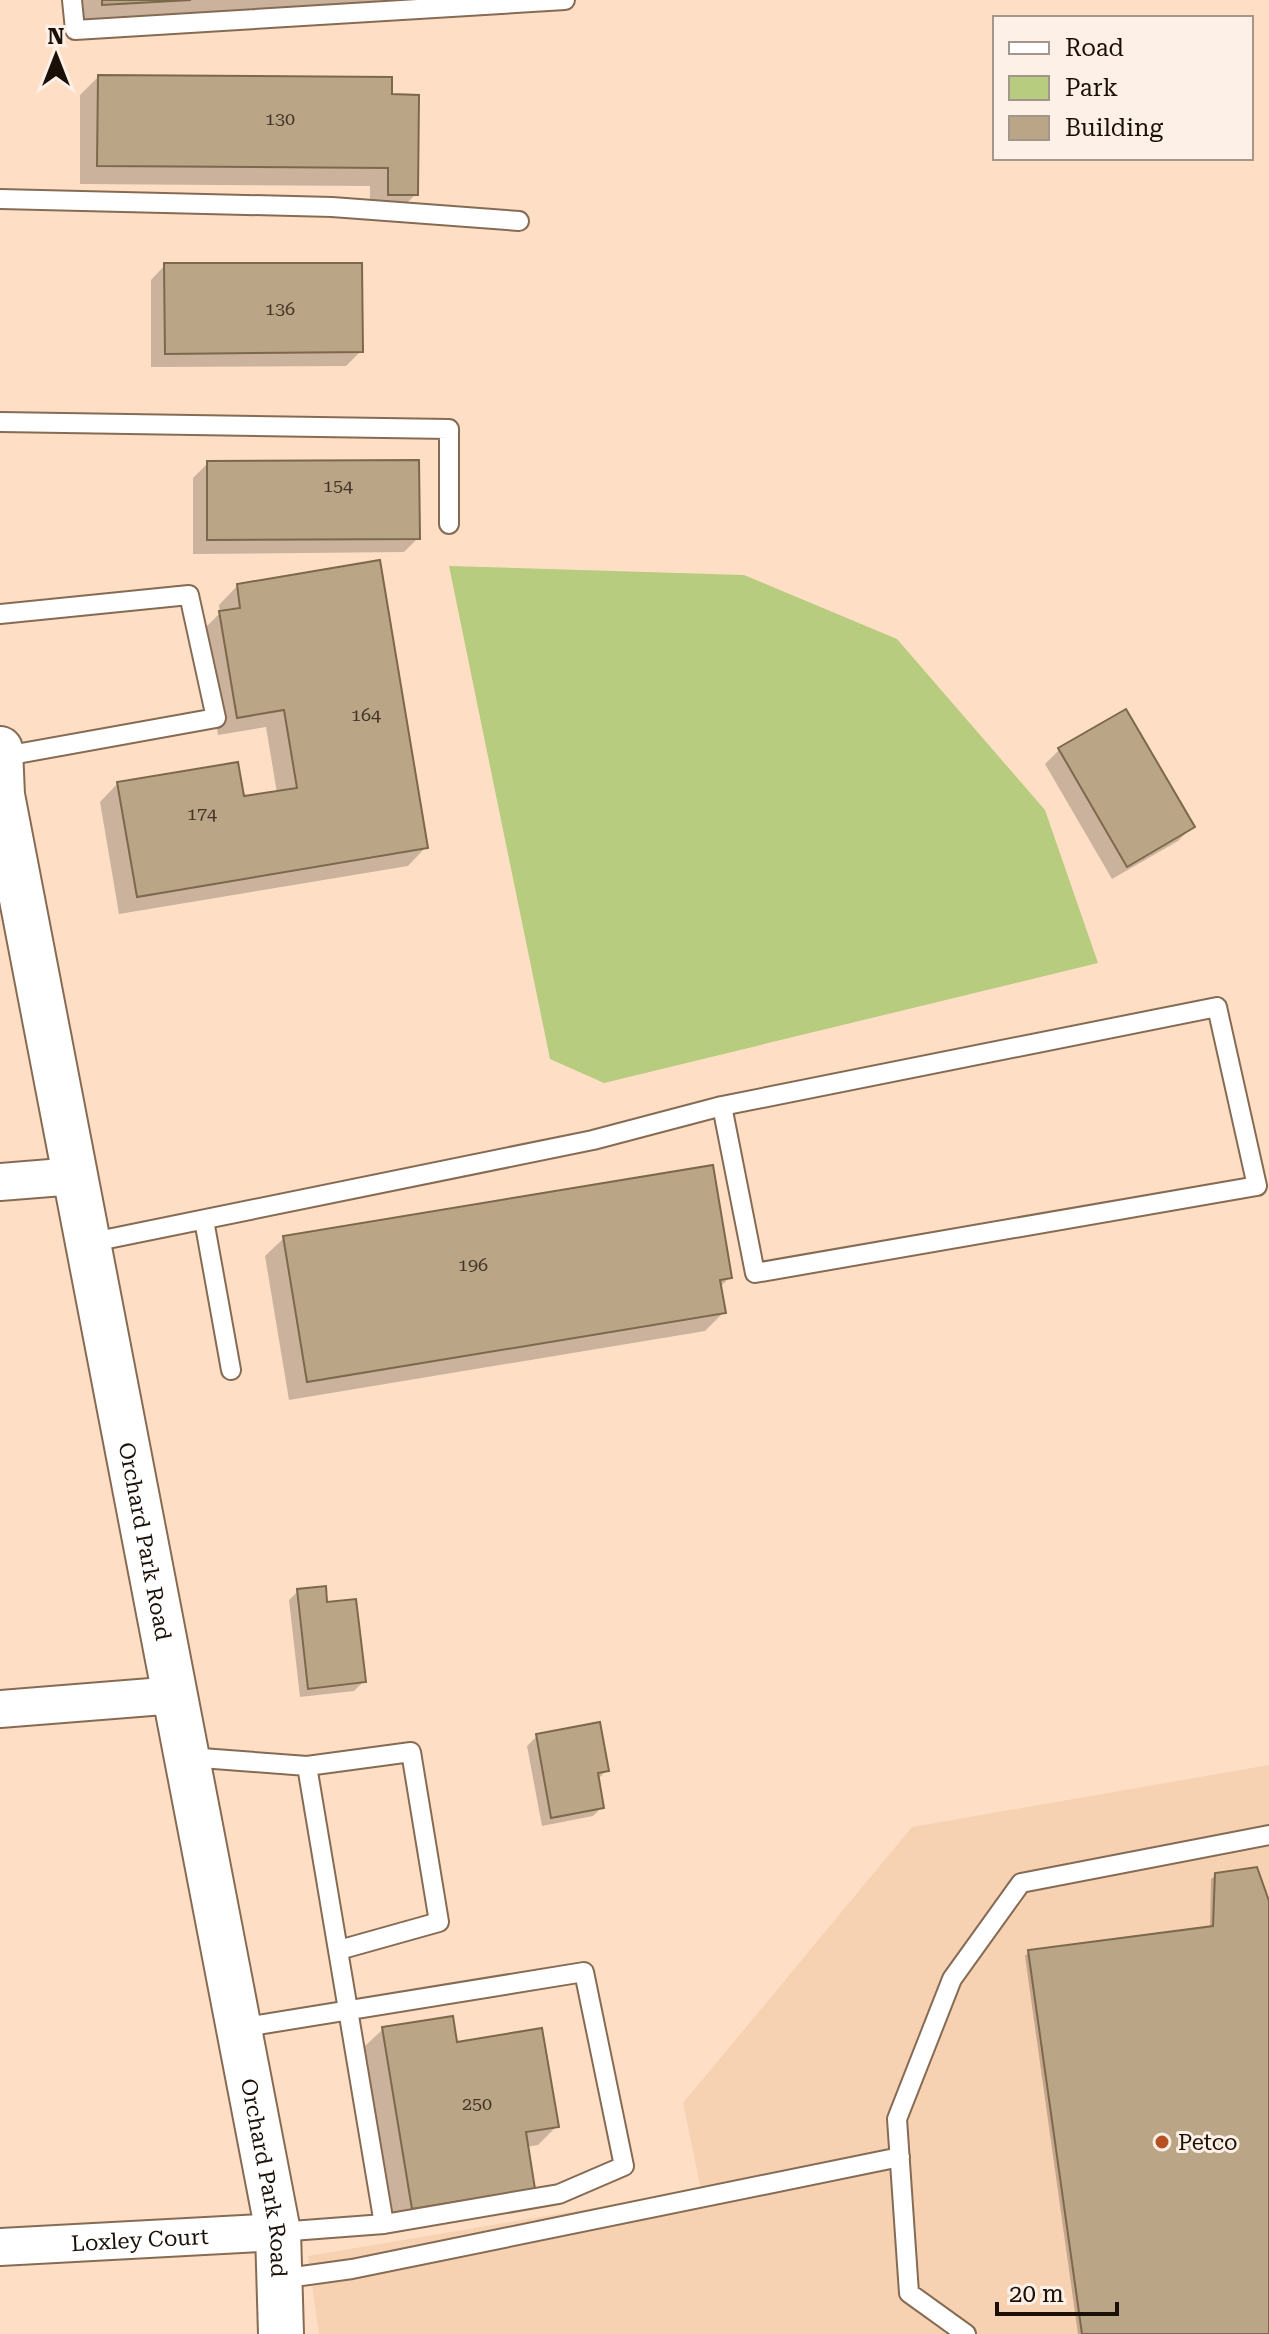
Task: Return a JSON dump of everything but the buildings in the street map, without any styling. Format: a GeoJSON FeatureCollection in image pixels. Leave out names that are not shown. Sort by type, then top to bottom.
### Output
{"type":"FeatureCollection","features":[{"type":"Feature","properties":{"kind":"main road","name":"Orchard Park Road"},"geometry":{"type":"LineString","coordinates":[[0,749],[2,795],[278,2232],[281,2334]]}},
{"type":"Feature","properties":{"kind":"street"},"geometry":{"type":"LineString","coordinates":[[0,1182],[75,1176]]}},
{"type":"Feature","properties":{"kind":"street"},"geometry":{"type":"LineString","coordinates":[[0,1709],[176,1695]]}},
{"type":"Feature","properties":{"kind":"street","name":"Loxley Court"},"geometry":{"type":"LineString","coordinates":[[0,2247],[278,2232]]}},
{"type":"Feature","properties":{"kind":"lane"},"geometry":{"type":"LineString","coordinates":[[72,0],[75,30],[565,0]]}},
{"type":"Feature","properties":{"kind":"lane"},"geometry":{"type":"LineString","coordinates":[[0,199],[332,207],[519,221]]}},
{"type":"Feature","properties":{"kind":"lane"},"geometry":{"type":"LineString","coordinates":[[0,422],[449,429],[449,524]]}},
{"type":"Feature","properties":{"kind":"lane"},"geometry":{"type":"LineString","coordinates":[[0,614],[189,595],[216,718],[0,757]]}},
{"type":"Feature","properties":{"kind":"lane"},"geometry":{"type":"LineString","coordinates":[[88,1243],[593,1140],[722,1106],[1217,1007],[1257,1186],[755,1273],[722,1106]]}},
{"type":"Feature","properties":{"kind":"lane"},"geometry":{"type":"LineString","coordinates":[[204,1220],[231,1370]]}},
{"type":"Feature","properties":{"kind":"lane"},"geometry":{"type":"LineString","coordinates":[[188,1757],[307,1766],[411,1752],[439,1922],[339,1950]]}},
{"type":"Feature","properties":{"kind":"lane"},"geometry":{"type":"LineString","coordinates":[[307,1766],[384,2224]]}},
{"type":"Feature","properties":{"kind":"lane"},"geometry":{"type":"LineString","coordinates":[[966,2334],[909,2293],[897,2119],[952,1979],[1021,1883],[1269,1835]]}},
{"type":"Feature","properties":{"kind":"lane"},"geometry":{"type":"LineString","coordinates":[[239,2028],[584,1972],[624,2166],[559,2194],[384,2224],[278,2232]]}},
{"type":"Feature","properties":{"kind":"lane"},"geometry":{"type":"LineString","coordinates":[[280,2279],[352,2269],[900,2157]]}},
{"type":"Feature","properties":{"kind":"shaded area"},"geometry":{"type":"Polygon","coordinates":[[[1269,1765],[1269,2334],[319,2334],[308,2256],[701,2190],[683,2103],[912,1827],[1269,1765]]]}},
{"type":"Feature","properties":{"kind":"green space"},"geometry":{"type":"Polygon","coordinates":[[[449,566],[744,575],[897,639],[1045,810],[1098,963],[604,1083],[550,1059],[449,566]]]}},
{"type":"Feature","properties":{"kind":"place","name":"Petco"},"geometry":{"type":"Point","coordinates":[1162,2142]}}]}
